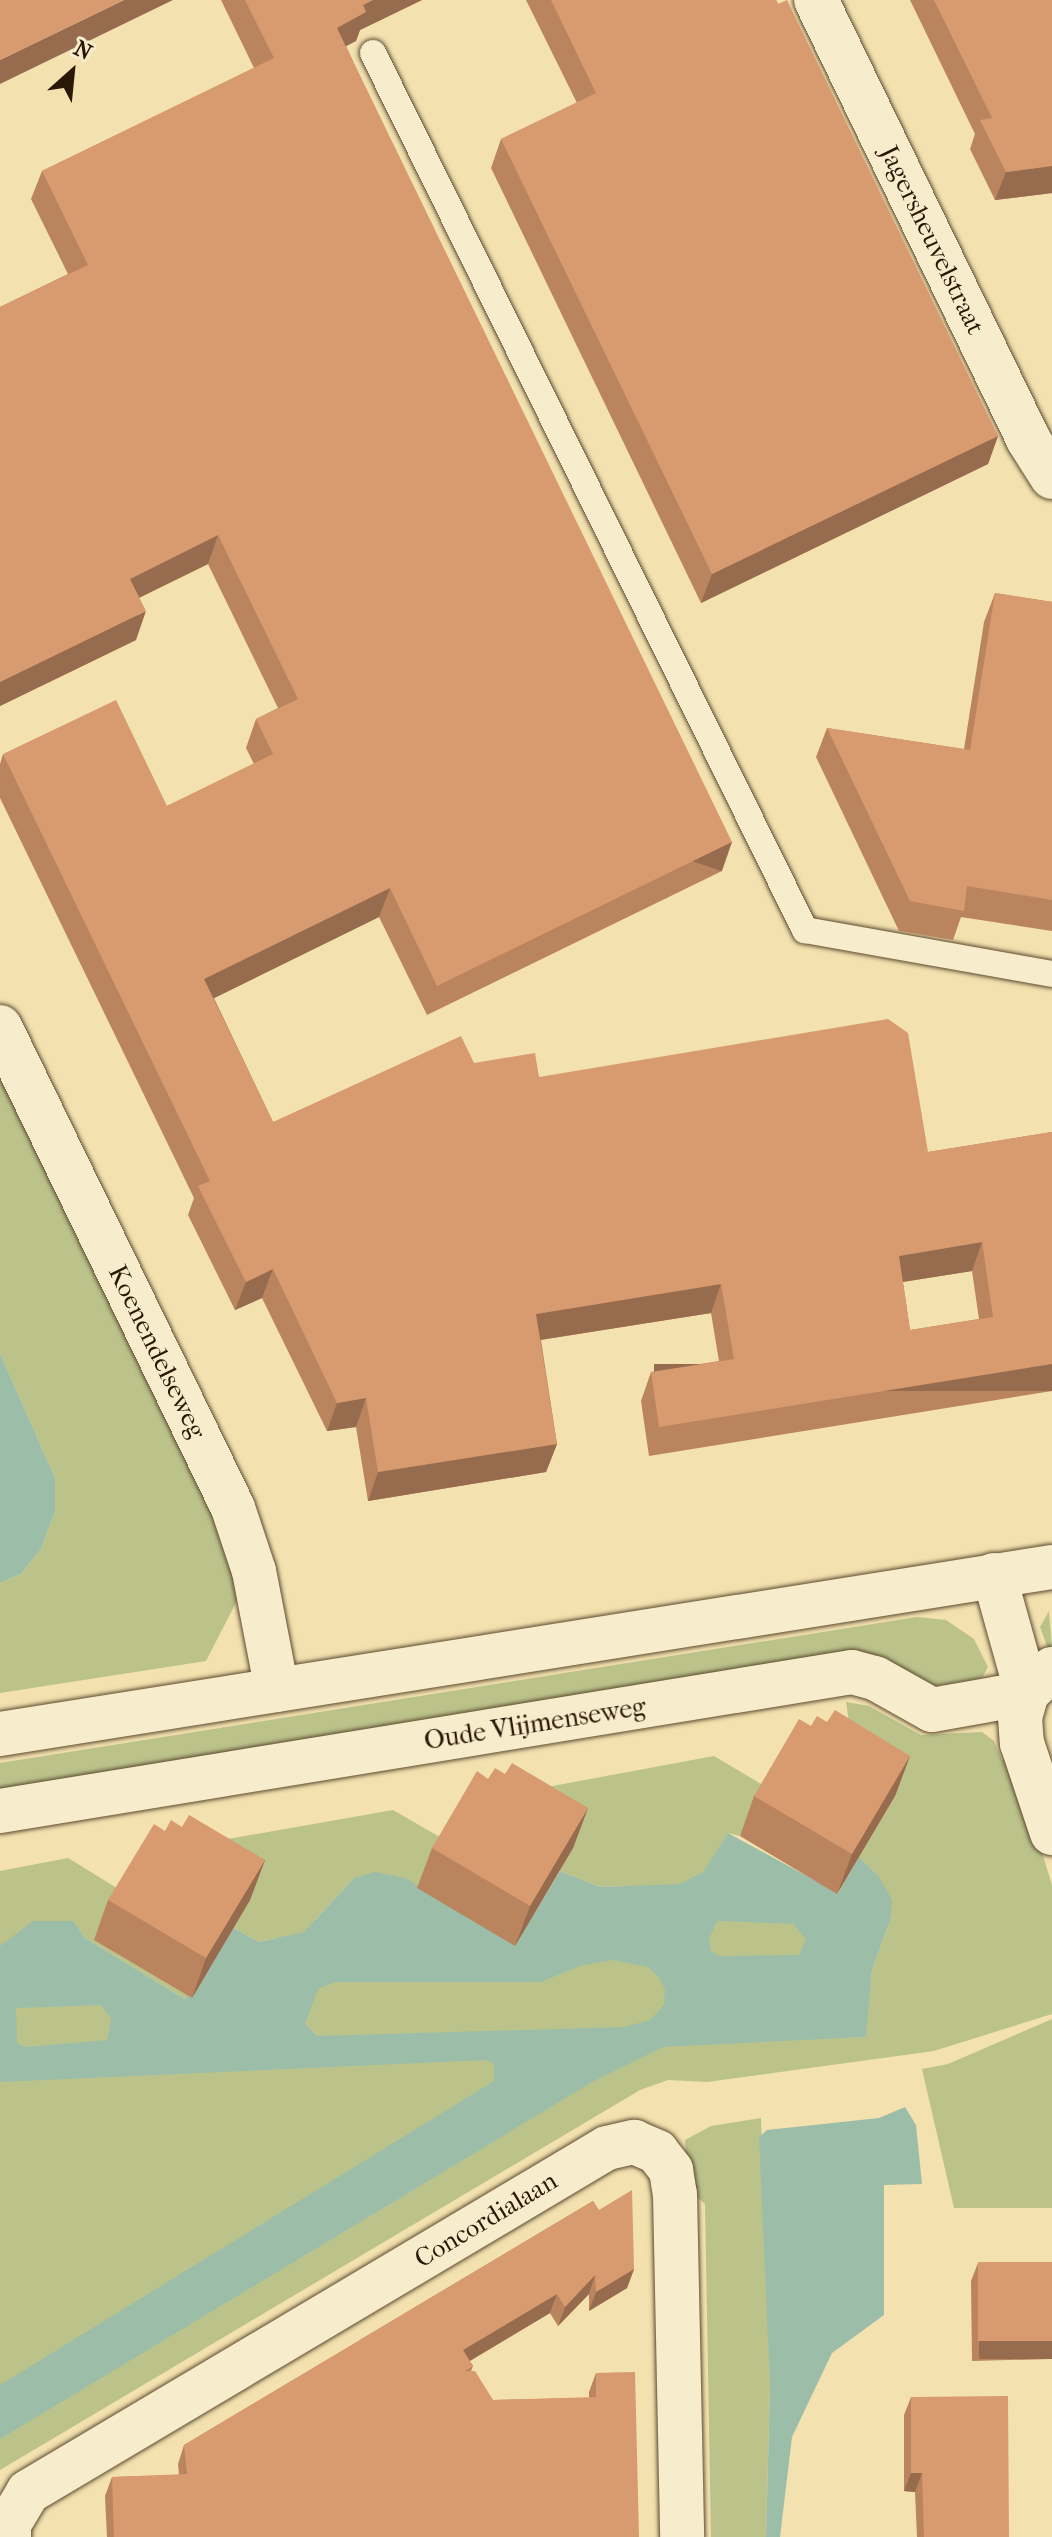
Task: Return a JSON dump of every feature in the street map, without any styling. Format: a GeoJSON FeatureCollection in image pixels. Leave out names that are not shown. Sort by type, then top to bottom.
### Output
{"type":"FeatureCollection","features":[{"type":"Feature","properties":{"kind":"street","name":"Jagersheuvelstraat"},"geometry":{"type":"LineString","coordinates":[[816,0],[1028,439],[1052,477]]}},
{"type":"Feature","properties":{"kind":"street","name":"Koenendelseweg"},"geometry":{"type":"LineString","coordinates":[[0,1027],[233,1508],[254,1571],[277,1690]]}},
{"type":"Feature","properties":{"kind":"street"},"geometry":{"type":"LineString","coordinates":[[0,1734],[1052,1567]]}},
{"type":"Feature","properties":{"kind":"street"},"geometry":{"type":"LineString","coordinates":[[994,1575],[1040,1681],[1020,1717],[1022,1743],[1052,1833]]}},
{"type":"Feature","properties":{"kind":"street","name":"Oude Vlijmenseweg"},"geometry":{"type":"LineString","coordinates":[[0,1811],[852,1672],[875,1678],[932,1710],[1040,1681]]}},
{"type":"Feature","properties":{"kind":"street","name":"Concordialaan"},"geometry":{"type":"LineString","coordinates":[[9,2537],[9,2524],[28,2492],[607,2148],[634,2142],[657,2152],[671,2170],[675,2194],[682,2537]]}},
{"type":"Feature","properties":{"kind":"lane"},"geometry":{"type":"LineString","coordinates":[[373,53],[805,930],[1052,974]]}},
{"type":"Feature","properties":{"kind":"green space"},"geometry":{"type":"Polygon","coordinates":[[[0,1062],[246,1583],[206,1661],[0,1693],[0,1583],[21,1574],[41,1549],[55,1512],[55,1478],[0,1353],[0,1062]]]}},
{"type":"Feature","properties":{"kind":"green space"},"geometry":{"type":"Polygon","coordinates":[[[1049,1611],[1052,1649],[1048,1649],[1040,1627],[1049,1611]]]}},
{"type":"Feature","properties":{"kind":"green space"},"geometry":{"type":"Polygon","coordinates":[[[917,1617],[946,1620],[974,1639],[988,1667],[982,1678],[931,1687],[901,1679],[0,1798],[0,1763],[917,1617]]]}},
{"type":"Feature","properties":{"kind":"green space"},"geometry":{"type":"Polygon","coordinates":[[[846,1702],[869,1706],[921,1735],[982,1732],[994,1741],[1002,1760],[1013,1758],[1052,1885],[1052,2014],[934,2051],[707,2082],[668,2080],[640,2090],[0,2470],[0,1871],[68,1858],[143,1904],[177,1848],[393,1810],[445,1840],[417,1888],[405,1878],[354,1878],[315,1920],[510,1978],[680,1885],[600,1887],[560,1871],[504,1795],[714,1756],[768,1788],[740,1836],[728,1833],[705,1871],[843,1936],[832,2038],[865,2037],[872,1970],[891,1918],[878,1875],[859,1857],[895,1796],[851,1736],[846,1702]],[[33,1921],[172,2040],[277,1938],[259,1942],[230,1926],[185,1999],[85,1938],[73,1922],[33,1921]]]}},
{"type":"Feature","properties":{"kind":"green space"},"geometry":{"type":"Polygon","coordinates":[[[1052,2019],[1052,2208],[954,2208],[922,2069],[948,2064],[1052,2019]]]}},
{"type":"Feature","properties":{"kind":"green space"},"geometry":{"type":"Polygon","coordinates":[[[761,2118],[770,2385],[766,2537],[711,2537],[705,2204],[688,2190],[685,2140],[711,2126],[761,2118]]]}},
{"type":"Feature","properties":{"kind":"shaded area"},"geometry":{"type":"Polygon","coordinates":[[[0,1353],[55,1478],[55,1512],[41,1549],[21,1574],[0,1583],[0,1353]]]}},
{"type":"Feature","properties":{"kind":"shaded area"},"geometry":{"type":"Polygon","coordinates":[[[728,1833],[838,1893],[859,1857],[878,1875],[892,1900],[891,1918],[872,1970],[866,2037],[663,2047],[594,2081],[0,2439],[0,2385],[494,2081],[494,2064],[486,2060],[0,2082],[0,1946],[33,1921],[73,1921],[85,1938],[185,1999],[230,1926],[259,1942],[304,1932],[354,1878],[376,1872],[405,1878],[515,1945],[560,1871],[600,1887],[680,1884],[703,1872],[728,1833]],[[717,1921],[709,1939],[711,1951],[719,1956],[799,1955],[806,1939],[793,1924],[717,1921]],[[613,1960],[580,1966],[541,1982],[335,1982],[318,1989],[305,2024],[317,2036],[624,2027],[650,2020],[664,2005],[665,1989],[658,1976],[648,1967],[613,1960]],[[101,2005],[16,2008],[17,2043],[25,2047],[107,2040],[111,2019],[101,2005]]]}},
{"type":"Feature","properties":{"kind":"shaded area"},"geometry":{"type":"Polygon","coordinates":[[[905,2107],[916,2125],[922,2184],[884,2185],[884,2315],[832,2353],[792,2437],[780,2537],[766,2537],[770,2385],[759,2137],[767,2130],[879,2118],[905,2107]]]}},
{"type":"Feature","properties":{"kind":"building"},"geometry":{"type":"Polygon","coordinates":[[[0,0],[124,0],[0,60],[0,0]]]}},
{"type":"Feature","properties":{"kind":"building"},"geometry":{"type":"Polygon","coordinates":[[[245,0],[373,0],[363,5],[366,12],[337,28],[732,842],[437,986],[390,888],[204,979],[273,1122],[461,1036],[474,1063],[535,1053],[539,1077],[888,1019],[908,1033],[928,1152],[1052,1132],[1052,1364],[659,1427],[651,1372],[734,1359],[721,1284],[536,1314],[557,1444],[378,1472],[366,1398],[337,1403],[273,1269],[246,1282],[198,1186],[210,1181],[3,754],[116,700],[167,806],[273,754],[256,719],[298,699],[218,535],[130,579],[146,611],[0,682],[0,307],[88,265],[42,171],[274,58],[245,0]],[[982,1242],[899,1256],[910,1330],[993,1317],[982,1242]]]}},
{"type":"Feature","properties":{"kind":"building"},"geometry":{"type":"Polygon","coordinates":[[[551,0],[776,0],[778,4],[787,0],[998,436],[712,574],[501,139],[596,93],[551,0]]]}},
{"type":"Feature","properties":{"kind":"building"},"geometry":{"type":"Polygon","coordinates":[[[934,0],[1052,0],[1052,166],[1006,172],[980,120],[992,118],[934,0]]]}},
{"type":"Feature","properties":{"kind":"building"},"geometry":{"type":"Polygon","coordinates":[[[995,593],[1052,602],[1052,900],[967,886],[964,911],[910,901],[827,728],[970,750],[995,593]]]}},
{"type":"Feature","properties":{"kind":"building"},"geometry":{"type":"Polygon","coordinates":[[[835,1710],[910,1756],[852,1854],[754,1796],[799,1719],[811,1726],[817,1716],[827,1722],[835,1710]]]}},
{"type":"Feature","properties":{"kind":"building"},"geometry":{"type":"Polygon","coordinates":[[[512,1763],[588,1808],[530,1906],[432,1848],[477,1771],[488,1779],[495,1768],[505,1774],[512,1763]]]}},
{"type":"Feature","properties":{"kind":"building"},"geometry":{"type":"Polygon","coordinates":[[[189,1815],[265,1860],[206,1958],[108,1900],[154,1824],[165,1831],[171,1820],[182,1827],[189,1815]]]}},
{"type":"Feature","properties":{"kind":"building"},"geometry":{"type":"Polygon","coordinates":[[[632,2190],[634,2269],[596,2292],[595,2275],[565,2307],[557,2294],[463,2350],[473,2366],[465,2371],[475,2371],[493,2400],[596,2397],[596,2373],[635,2372],[639,2537],[114,2537],[112,2477],[187,2474],[184,2445],[593,2201],[599,2210],[632,2190]]]}},
{"type":"Feature","properties":{"kind":"building"},"geometry":{"type":"Polygon","coordinates":[[[978,2262],[1052,2262],[1052,2341],[978,2341],[978,2262]]]}},
{"type":"Feature","properties":{"kind":"building"},"geometry":{"type":"Polygon","coordinates":[[[1008,2396],[1009,2537],[924,2537],[922,2473],[911,2473],[911,2397],[1008,2396]]]}}]}
